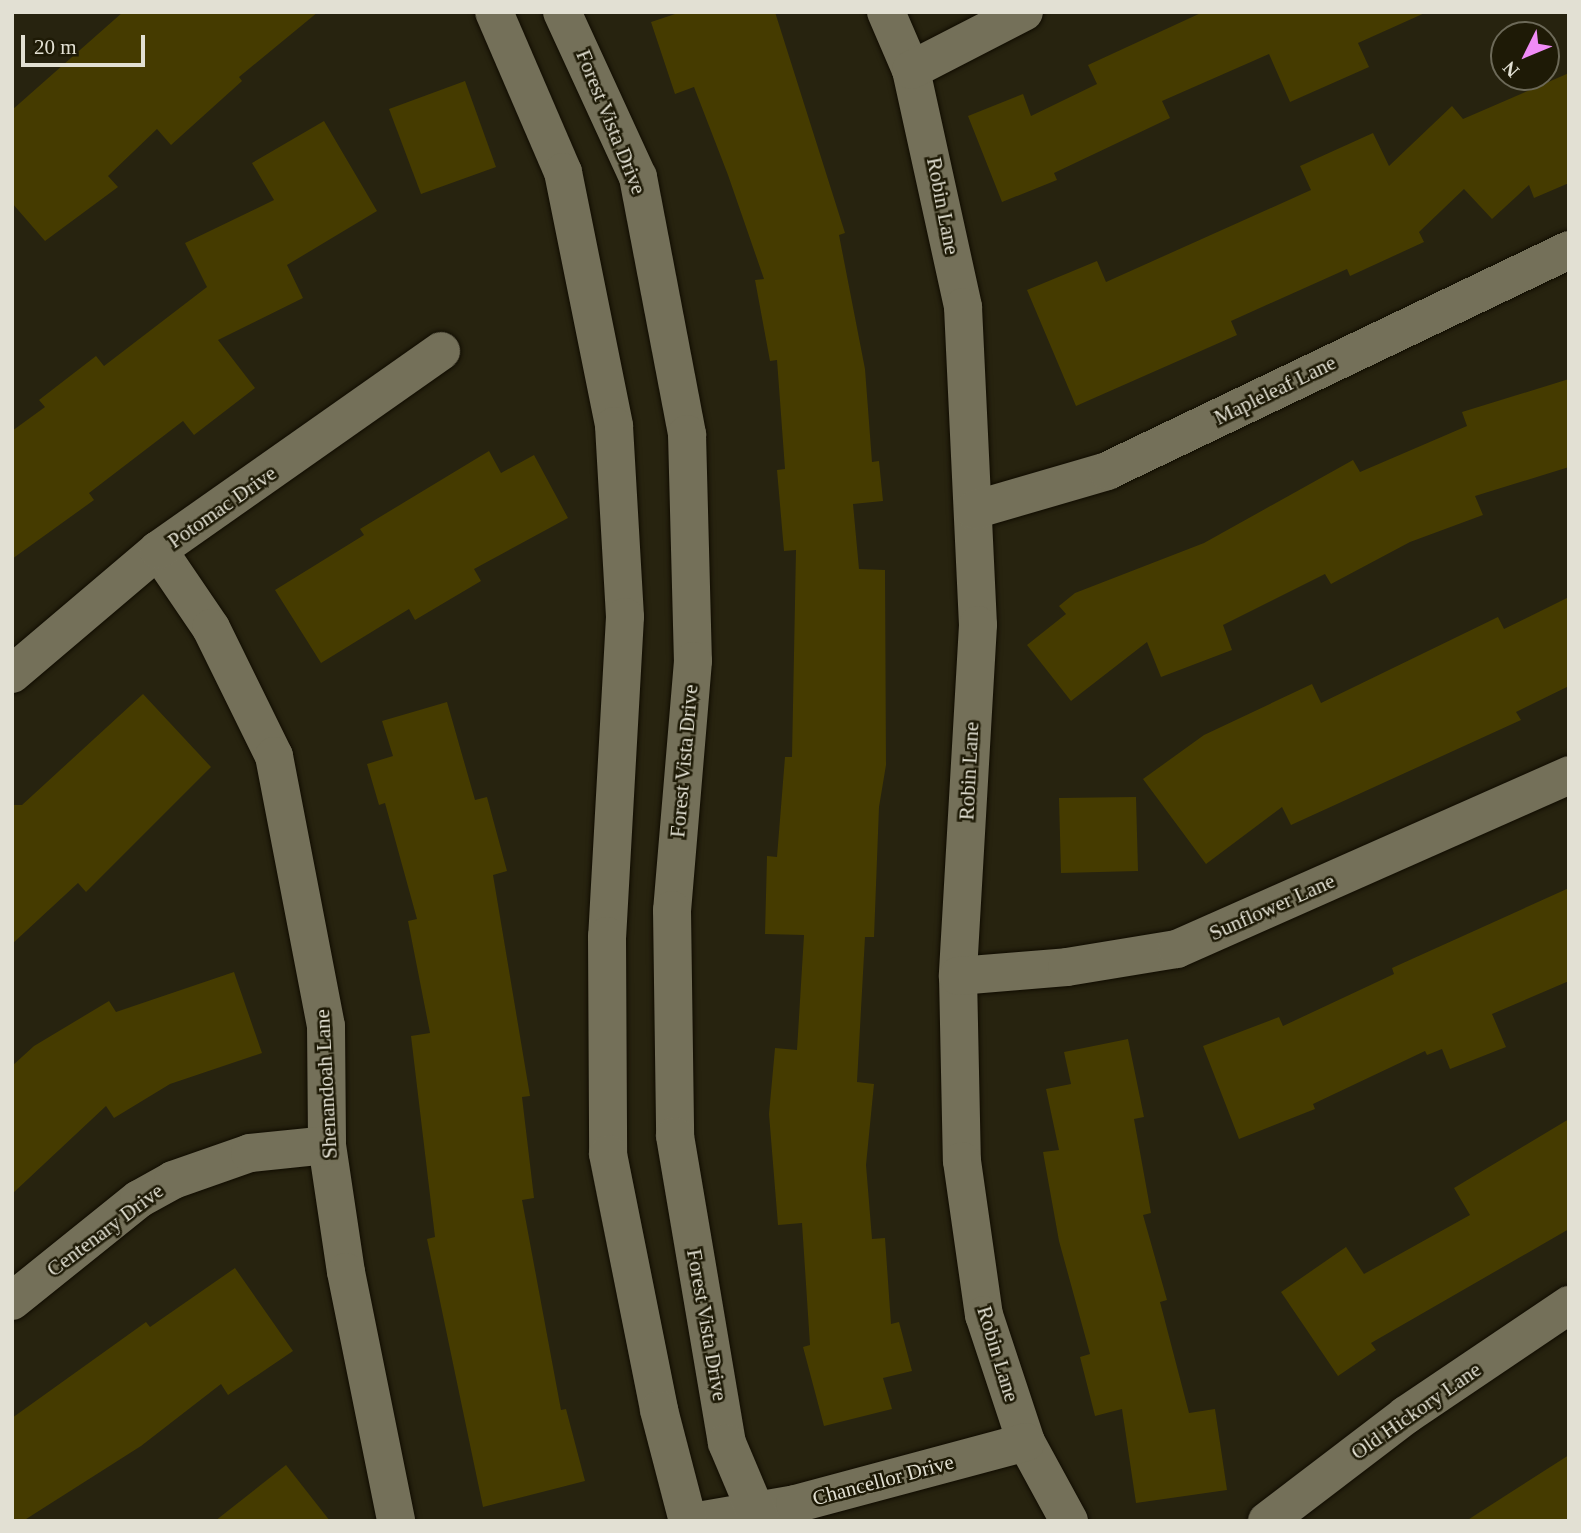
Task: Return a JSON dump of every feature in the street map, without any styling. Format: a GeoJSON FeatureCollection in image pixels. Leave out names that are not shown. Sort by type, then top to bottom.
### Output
{"type":"FeatureCollection","features":[{"type":"Feature","properties":{"kind":"street"},"geometry":{"type":"LineString","coordinates":[[494,12],[563,172],[614,426],[625,617],[607,936],[608,1154],[659,1410],[688,1521]]}},
{"type":"Feature","properties":{"kind":"street","name":"Forest Vista Drive"},"geometry":{"type":"LineString","coordinates":[[562,12],[638,177],[687,434],[693,661],[671,910],[676,1136],[727,1443],[758,1516]]}},
{"type":"Feature","properties":{"kind":"street","name":"Robin Lane"},"geometry":{"type":"LineString","coordinates":[[886,12],[911,70],[963,306],[978,625],[958,976],[962,1161],[984,1315],[1026,1442],[1069,1521]]}},
{"type":"Feature","properties":{"kind":"street"},"geometry":{"type":"LineString","coordinates":[[911,70],[1024,12]]}},
{"type":"Feature","properties":{"kind":"street","name":"Mapleleaf Lane"},"geometry":{"type":"LineString","coordinates":[[974,510],[1107,471],[1569,250]]}},
{"type":"Feature","properties":{"kind":"street","name":"Potomac Drive"},"geometry":{"type":"LineString","coordinates":[[12,674],[159,550],[441,351]]}},
{"type":"Feature","properties":{"kind":"street","name":"Shenandoah Lane"},"geometry":{"type":"LineString","coordinates":[[159,550],[211,628],[274,756],[326,1027],[327,1145],[346,1272],[396,1521]]}},
{"type":"Feature","properties":{"kind":"street","name":"Sunflower Lane"},"geometry":{"type":"LineString","coordinates":[[958,976],[1067,967],[1177,949],[1569,775]]}},
{"type":"Feature","properties":{"kind":"street","name":"Centenary Drive"},"geometry":{"type":"LineString","coordinates":[[12,1301],[139,1199],[173,1180],[250,1153],[327,1145]]}},
{"type":"Feature","properties":{"kind":"street","name":"Old Hickory Lane"},"geometry":{"type":"LineString","coordinates":[[1267,1521],[1406,1415],[1569,1305]]}},
{"type":"Feature","properties":{"kind":"street","name":"Chancellor Drive"},"geometry":{"type":"LineString","coordinates":[[698,1521],[758,1516],[1026,1442]]}},
{"type":"Feature","properties":{"kind":"building"},"geometry":{"type":"Polygon","coordinates":[[[123,12],[318,12],[239,77],[242,81],[171,145],[157,129],[108,176],[118,187],[45,241],[12,203],[12,110],[123,12]]]}},
{"type":"Feature","properties":{"kind":"building"},"geometry":{"type":"Polygon","coordinates":[[[681,12],[775,12],[845,233],[839,235],[865,369],[872,462],[879,461],[883,501],[853,504],[859,569],[885,570],[886,765],[879,807],[874,937],[865,937],[857,1082],[874,1084],[866,1165],[872,1239],[885,1238],[891,1324],[899,1322],[912,1371],[883,1378],[892,1409],[824,1426],[803,1347],[810,1345],[802,1223],[778,1225],[769,1114],[775,1048],[797,1050],[804,935],[765,934],[767,856],[777,857],[785,757],[792,757],[796,550],[784,551],[777,470],[785,469],[777,360],[770,361],[755,280],[764,279],[728,175],[694,87],[675,94],[651,22],[681,12]]]}},
{"type":"Feature","properties":{"kind":"building"},"geometry":{"type":"Polygon","coordinates":[[[1203,12],[1427,12],[1358,43],[1369,67],[1290,102],[1269,54],[1162,101],[1170,118],[1054,173],[1057,180],[1002,202],[968,116],[1023,94],[1031,116],[1097,84],[1088,65],[1203,12]]]}},
{"type":"Feature","properties":{"kind":"building"},"geometry":{"type":"Polygon","coordinates":[[[1569,73],[1569,183],[1534,198],[1529,185],[1492,219],[1464,189],[1419,232],[1424,242],[1350,276],[1347,269],[1231,321],[1237,335],[1076,406],[1027,290],[1097,261],[1106,282],[1311,190],[1300,166],[1373,133],[1389,166],[1452,106],[1463,119],[1528,91],[1560,91],[1560,77],[1569,73]]]}},
{"type":"Feature","properties":{"kind":"building"},"geometry":{"type":"Polygon","coordinates":[[[465,81],[496,167],[421,194],[389,109],[465,81]]]}},
{"type":"Feature","properties":{"kind":"building"},"geometry":{"type":"Polygon","coordinates":[[[324,121],[377,211],[287,265],[303,298],[218,340],[255,388],[194,435],[183,421],[89,493],[94,500],[12,559],[12,431],[45,407],[39,400],[96,356],[104,366],[207,287],[185,243],[274,200],[252,163],[324,121]]]}},
{"type":"Feature","properties":{"kind":"building"},"geometry":{"type":"Polygon","coordinates":[[[1569,379],[1569,467],[1475,496],[1483,515],[1410,542],[1331,584],[1325,574],[1223,625],[1232,650],[1161,677],[1147,642],[1071,701],[1027,645],[1066,614],[1059,606],[1075,593],[1204,543],[1353,460],[1360,472],[1467,426],[1462,412],[1569,379]]]}},
{"type":"Feature","properties":{"kind":"building"},"geometry":{"type":"Polygon","coordinates":[[[489,451],[501,473],[534,455],[568,518],[474,569],[481,581],[415,620],[409,609],[321,663],[275,590],[364,535],[360,529],[489,451]]]}},
{"type":"Feature","properties":{"kind":"building"},"geometry":{"type":"Polygon","coordinates":[[[1569,597],[1569,686],[1516,712],[1521,720],[1291,825],[1282,807],[1206,864],[1143,779],[1204,735],[1312,684],[1321,703],[1498,617],[1504,629],[1569,597]]]}},
{"type":"Feature","properties":{"kind":"building"},"geometry":{"type":"Polygon","coordinates":[[[143,694],[211,767],[86,892],[78,883],[12,944],[12,805],[22,805],[143,694]]]}},
{"type":"Feature","properties":{"kind":"building"},"geometry":{"type":"Polygon","coordinates":[[[447,702],[475,800],[487,797],[507,871],[493,875],[530,1096],[522,1097],[534,1198],[522,1200],[561,1410],[566,1409],[585,1481],[483,1507],[427,1239],[435,1237],[411,1036],[430,1033],[408,921],[417,919],[385,803],[379,805],[367,764],[393,756],[382,721],[447,702]]]}},
{"type":"Feature","properties":{"kind":"building"},"geometry":{"type":"Polygon","coordinates":[[[1136,797],[1138,871],[1061,873],[1059,798],[1136,797]]]}},
{"type":"Feature","properties":{"kind":"building"},"geometry":{"type":"Polygon","coordinates":[[[1569,888],[1569,981],[1492,1014],[1506,1047],[1450,1069],[1442,1049],[1427,1055],[1425,1051],[1313,1104],[1315,1109],[1239,1139],[1203,1046],[1279,1017],[1283,1026],[1394,974],[1392,968],[1569,888]]]}},
{"type":"Feature","properties":{"kind":"building"},"geometry":{"type":"Polygon","coordinates":[[[234,972],[262,1053],[170,1084],[114,1118],[106,1106],[12,1194],[12,1066],[34,1046],[109,1001],[116,1012],[234,972]]]}},
{"type":"Feature","properties":{"kind":"building"},"geometry":{"type":"Polygon","coordinates":[[[1128,1039],[1144,1117],[1134,1119],[1151,1213],[1143,1215],[1167,1300],[1160,1302],[1189,1413],[1215,1409],[1227,1490],[1136,1503],[1122,1409],[1095,1416],[1080,1357],[1090,1354],[1059,1241],[1043,1152],[1059,1150],[1046,1089],[1071,1084],[1064,1052],[1128,1039]]]}},
{"type":"Feature","properties":{"kind":"building"},"geometry":{"type":"Polygon","coordinates":[[[1569,1119],[1569,1229],[1371,1343],[1376,1350],[1338,1376],[1281,1292],[1346,1247],[1364,1274],[1470,1215],[1454,1188],[1569,1119]]]}},
{"type":"Feature","properties":{"kind":"building"},"geometry":{"type":"Polygon","coordinates":[[[235,1268],[293,1351],[228,1395],[221,1384],[141,1446],[23,1521],[12,1521],[12,1418],[146,1322],[150,1327],[235,1268]]]}},
{"type":"Feature","properties":{"kind":"building"},"geometry":{"type":"Polygon","coordinates":[[[1569,1455],[1569,1521],[1466,1521],[1569,1455]]]}},
{"type":"Feature","properties":{"kind":"building"},"geometry":{"type":"Polygon","coordinates":[[[286,1465],[330,1521],[215,1521],[286,1465]]]}}]}
